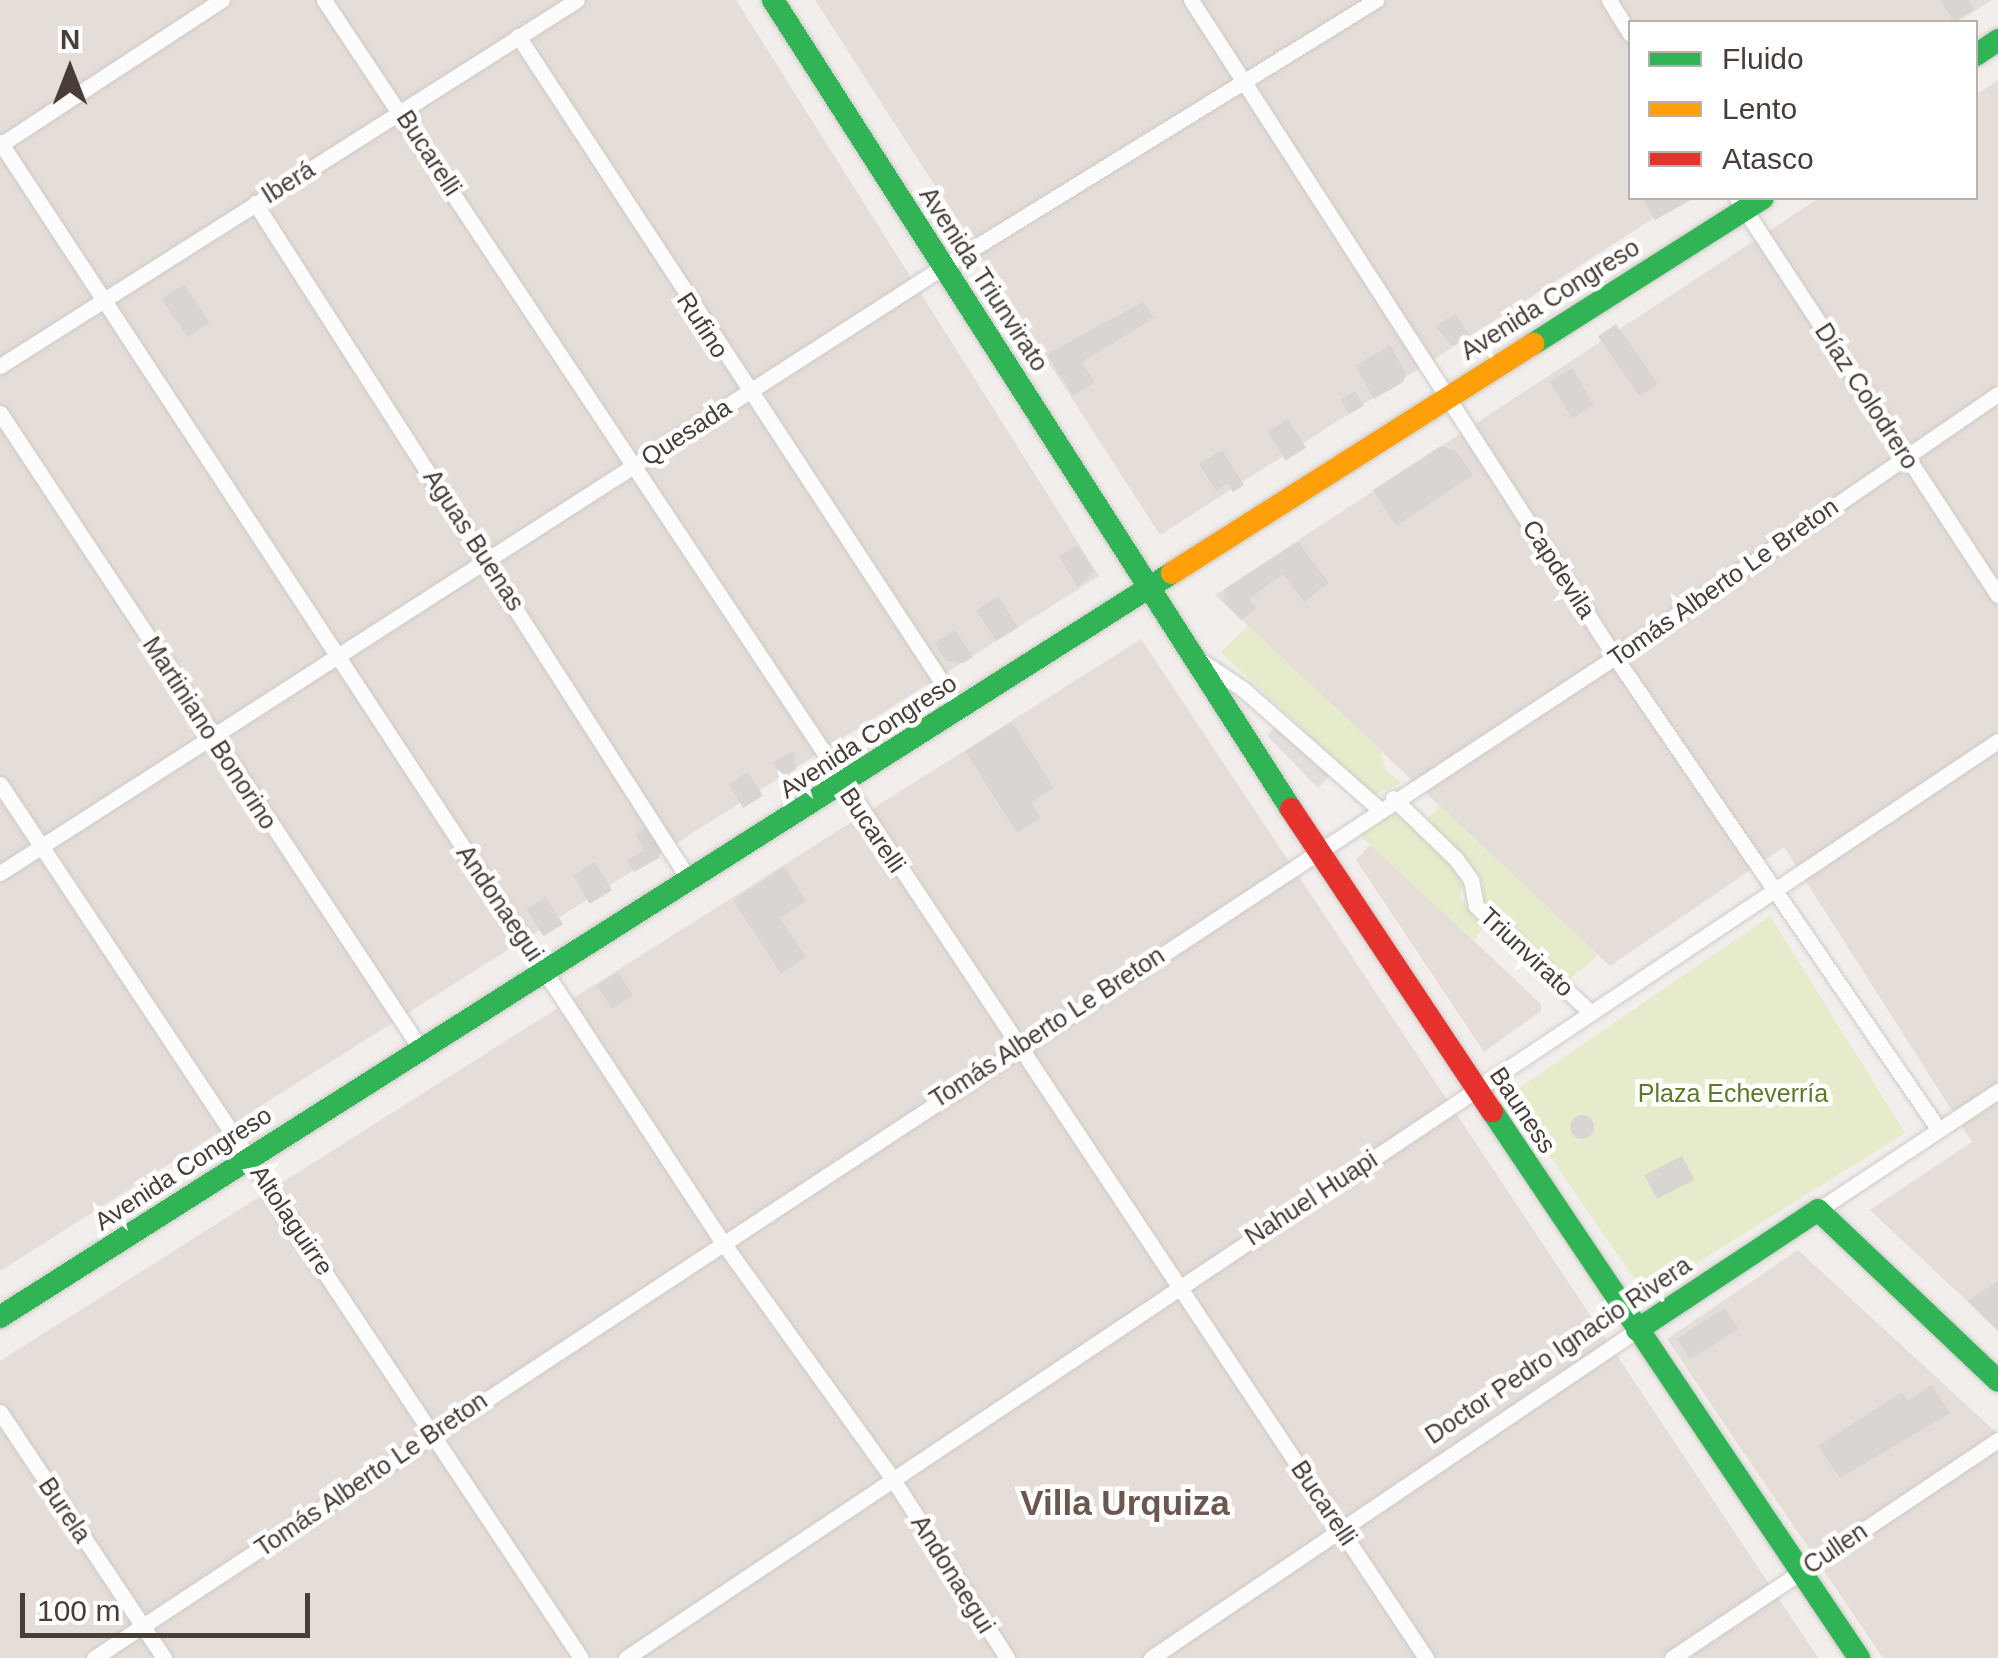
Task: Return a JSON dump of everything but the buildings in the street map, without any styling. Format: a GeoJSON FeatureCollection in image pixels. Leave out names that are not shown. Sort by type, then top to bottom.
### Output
{"type":"FeatureCollection","features":[{"type":"Feature","properties":{"kind":"main road","name":"Avenida Triunvirato"},"geometry":{"type":"LineString","coordinates":[[774,0],[1149,588]]}},
{"type":"Feature","properties":{"kind":"main road","name":"Avenida Congreso"},"geometry":{"type":"LineString","coordinates":[[0,1317],[843,786],[1748,201]]}},
{"type":"Feature","properties":{"kind":"main road","name":"Bauness"},"geometry":{"type":"LineString","coordinates":[[1149,588],[1476,1090],[1859,1658]]}},
{"type":"Feature","properties":{"kind":"main road","name":"Doctor Pedro Ignacio Rivera"},"geometry":{"type":"LineString","coordinates":[[1637,1330],[1818,1210]]}},
{"type":"Feature","properties":{"kind":"main road"},"geometry":{"type":"LineString","coordinates":[[1818,1210],[1998,1382]]}},
{"type":"Feature","properties":{"kind":"street"},"geometry":{"type":"LineString","coordinates":[[0,144],[222,0]]}},
{"type":"Feature","properties":{"kind":"street","name":"Bucarelli"},"geometry":{"type":"LineString","coordinates":[[324,0],[401,110],[843,786],[1426,1658]]}},
{"type":"Feature","properties":{"kind":"street","name":"Iberá"},"geometry":{"type":"LineString","coordinates":[[0,366],[577,0]]}},
{"type":"Feature","properties":{"kind":"street","name":"Capdevila"},"geometry":{"type":"LineString","coordinates":[[1192,0],[1241,82],[1615,657],[1939,1130]]}},
{"type":"Feature","properties":{"kind":"street","name":"Quesada"},"geometry":{"type":"LineString","coordinates":[[0,873],[214,740],[944,268],[1376,0]]}},
{"type":"Feature","properties":{"kind":"street"},"geometry":{"type":"LineString","coordinates":[[1608,0],[1628,31]]}},
{"type":"Feature","properties":{"kind":"street","name":"Rufino"},"geometry":{"type":"LineString","coordinates":[[518,36],[747,393],[960,710]]}},
{"type":"Feature","properties":{"kind":"street","name":"Andonaegui"},"geometry":{"type":"LineString","coordinates":[[0,144],[721,1240],[894,1481],[1007,1658]]}},
{"type":"Feature","properties":{"kind":"street","name":"Díaz Colodrero"},"geometry":{"type":"LineString","coordinates":[[1748,201],[1905,456],[1998,594]]}},
{"type":"Feature","properties":{"kind":"street","name":"Aguas Buenas"},"geometry":{"type":"LineString","coordinates":[[255,202],[690,881]]}},
{"type":"Feature","properties":{"kind":"street","name":"Tomás Alberto Le Breton"},"geometry":{"type":"LineString","coordinates":[[94,1658],[1316,848],[1615,657],[1998,394]]}},
{"type":"Feature","properties":{"kind":"street","name":"Martiniano Bonorino"},"geometry":{"type":"LineString","coordinates":[[0,413],[422,1051]]}},
{"type":"Feature","properties":{"kind":"street"},"geometry":{"type":"LineString","coordinates":[[1187,651],[1243,689],[1378,808]]}},
{"type":"Feature","properties":{"kind":"street","name":"Nahuel Huapi"},"geometry":{"type":"LineString","coordinates":[[626,1658],[894,1481],[1179,1284],[1998,740]]}},
{"type":"Feature","properties":{"kind":"street","name":"Altolaguirre"},"geometry":{"type":"LineString","coordinates":[[0,784],[581,1658]]}},
{"type":"Feature","properties":{"kind":"street","name":"Triunvirato"},"geometry":{"type":"LineString","coordinates":[[1393,798],[1456,859],[1471,880],[1476,906],[1591,1013]]}},
{"type":"Feature","properties":{"kind":"street","name":"Doctor Pedro Ignacio Rivera"},"geometry":{"type":"LineString","coordinates":[[1818,1210],[1998,1091]]}},
{"type":"Feature","properties":{"kind":"street","name":"Doctor Pedro Ignacio Rivera"},"geometry":{"type":"LineString","coordinates":[[1151,1658],[1637,1330]]}},
{"type":"Feature","properties":{"kind":"street","name":"Burela"},"geometry":{"type":"LineString","coordinates":[[0,1412],[164,1658]]}},
{"type":"Feature","properties":{"kind":"street","name":"Cullen"},"geometry":{"type":"LineString","coordinates":[[1672,1658],[1998,1440]]}},
{"type":"Feature","properties":{"kind":"shaded area"},"geometry":{"type":"Polygon","coordinates":[[[0,0],[736,0],[1099,576],[0,1271],[0,0]]]}},
{"type":"Feature","properties":{"kind":"shaded area"},"geometry":{"type":"Polygon","coordinates":[[[815,0],[1992,0],[1960,20],[1628,20],[1628,200],[1682,200],[1160,535],[815,0]]]}},
{"type":"Feature","properties":{"kind":"shaded area"},"geometry":{"type":"Polygon","coordinates":[[[1998,80],[1998,1330],[1870,1210],[1972,1142],[1784,847],[1610,966],[1215,595],[1816,200],[1978,200],[1978,94],[1998,80]]]}},
{"type":"Feature","properties":{"kind":"shaded area"},"geometry":{"type":"Polygon","coordinates":[[[1141,639],[1818,1658],[0,1658],[0,1361],[1141,639]]]}},
{"type":"Feature","properties":{"kind":"shaded area"},"geometry":{"type":"Polygon","coordinates":[[[1276,726],[1330,776],[1318,788],[1267,736],[1276,726]]]}},
{"type":"Feature","properties":{"kind":"shaded area"},"geometry":{"type":"Polygon","coordinates":[[[1371,844],[1541,1004],[1541,1011],[1484,1052],[1356,860],[1371,844]]]}},
{"type":"Feature","properties":{"kind":"shaded area"},"geometry":{"type":"Polygon","coordinates":[[[1798,1250],[1998,1434],[1998,1658],[1883,1658],[1667,1339],[1798,1250]]]}},
{"type":"Feature","properties":{"kind":"green space"},"geometry":{"type":"Polygon","coordinates":[[[1248,626],[1379,748],[1386,770],[1401,783],[1373,795],[1221,652],[1248,626]]]}},
{"type":"Feature","properties":{"kind":"green space"},"geometry":{"type":"Polygon","coordinates":[[[1440,806],[1598,955],[1570,979],[1484,901],[1483,884],[1471,865],[1425,822],[1440,806]]]}},
{"type":"Feature","properties":{"kind":"green space"},"geometry":{"type":"Polygon","coordinates":[[[1389,812],[1409,821],[1465,880],[1459,897],[1486,922],[1474,941],[1355,831],[1389,812]]]}},
{"type":"Feature","properties":{"kind":"green space","name":"Plaza Echeverría"},"geometry":{"type":"Polygon","coordinates":[[[1770,916],[1905,1133],[1671,1279],[1634,1278],[1508,1096],[1770,916]]]}},
{"type":"Feature","properties":{"kind":"traffic: fast"},"geometry":{"type":"LineString","coordinates":[[773,0],[1291,809]]}},
{"type":"Feature","properties":{"kind":"traffic: fast"},"geometry":{"type":"LineString","coordinates":[[1978,54],[1998,40]]}},
{"type":"Feature","properties":{"kind":"traffic: fast"},"geometry":{"type":"LineString","coordinates":[[1533,344],[1760,200]]}},
{"type":"Feature","properties":{"kind":"traffic: fast"},"geometry":{"type":"LineString","coordinates":[[0,1317],[1172,573]]}},
{"type":"Feature","properties":{"kind":"traffic: fast"},"geometry":{"type":"LineString","coordinates":[[1492,1111],[1859,1658]]}},
{"type":"Feature","properties":{"kind":"traffic: fast"},"geometry":{"type":"LineString","coordinates":[[1637,1330],[1818,1210],[1998,1381]]}},
{"type":"Feature","properties":{"kind":"traffic: slow"},"geometry":{"type":"LineString","coordinates":[[1172,573],[1533,344]]}},
{"type":"Feature","properties":{"kind":"traffic: jam"},"geometry":{"type":"LineString","coordinates":[[1291,809],[1492,1111]]}},
{"type":"Feature","properties":{"kind":"district","name":"Villa Urquiza"},"geometry":{"type":"Point","coordinates":[1125,1503]}}]}
